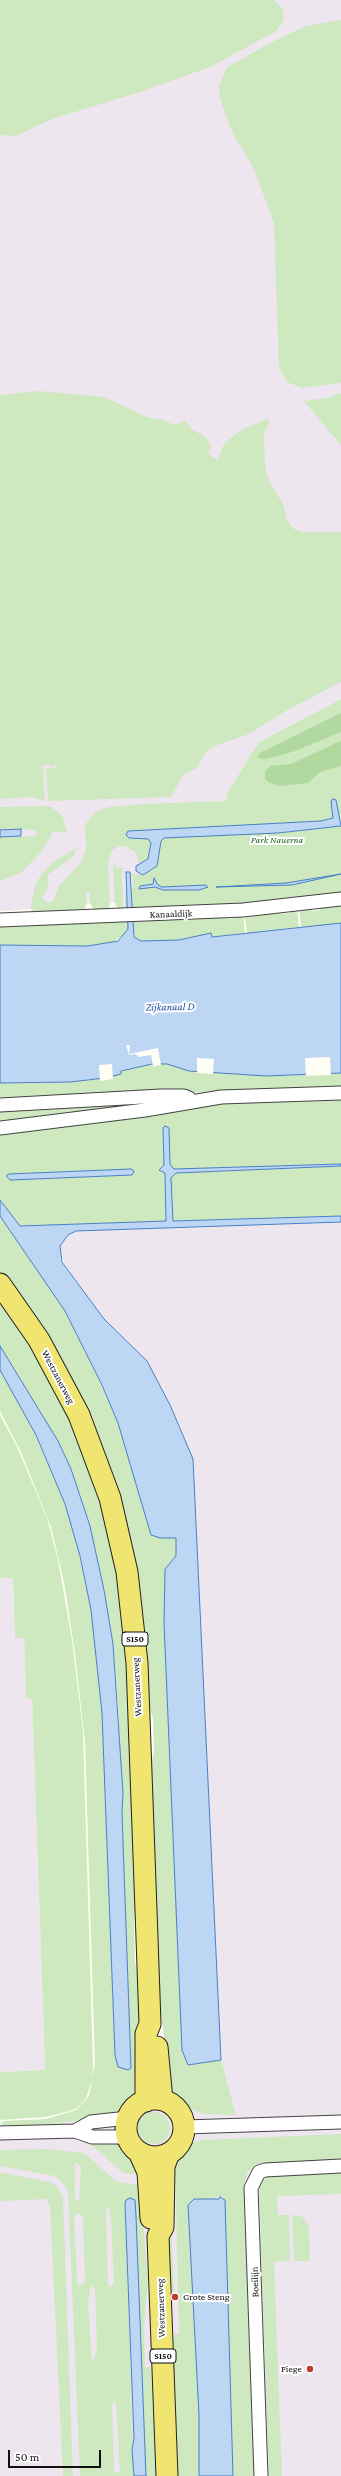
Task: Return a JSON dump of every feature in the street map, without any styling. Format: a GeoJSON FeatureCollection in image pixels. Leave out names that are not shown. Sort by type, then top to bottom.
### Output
{"type":"FeatureCollection","features":[{"type":"Feature","properties":{"kind":"main road","name":"Westzanerweg"},"geometry":{"type":"LineString","coordinates":[[0,1284],[47,1354],[82,1422],[110,1498],[127,1572],[136,1663],[150,2024],[157,2036],[154,2100]]}},
{"type":"Feature","properties":{"kind":"main road"},"geometry":{"type":"LineString","coordinates":[[169,2153],[156,2157],[131,2136],[135,2107],[154,2100],[169,2103],[179,2113],[184,2127]]}},
{"type":"Feature","properties":{"kind":"main road","name":"S150"},"geometry":{"type":"LineString","coordinates":[[169,2153],[180,2142],[184,2127]]}},
{"type":"Feature","properties":{"kind":"main road","name":"Westzanerweg"},"geometry":{"type":"LineString","coordinates":[[131,2136],[148,2172],[152,2226],[158,2236]]}},
{"type":"Feature","properties":{"kind":"main road","name":"Westzanerweg"},"geometry":{"type":"LineString","coordinates":[[167,2476],[158,2236],[163,2226],[164,2166],[169,2153]]}},
{"type":"Feature","properties":{"kind":"street","name":"Kanaaldijk"},"geometry":{"type":"LineString","coordinates":[[0,920],[243,910],[341,899]]}},
{"type":"Feature","properties":{"kind":"street"},"geometry":{"type":"LineString","coordinates":[[0,1128],[145,1110],[230,1096],[341,1093]]}},
{"type":"Feature","properties":{"kind":"street"},"geometry":{"type":"LineString","coordinates":[[0,1104],[161,1096],[184,1096],[194,1101]]}},
{"type":"Feature","properties":{"kind":"street"},"geometry":{"type":"LineString","coordinates":[[75,2131],[91,2122],[131,2136]]}},
{"type":"Feature","properties":{"kind":"street"},"geometry":{"type":"LineString","coordinates":[[184,2127],[341,2122]]}},
{"type":"Feature","properties":{"kind":"street"},"geometry":{"type":"LineString","coordinates":[[0,2133],[75,2131],[92,2137],[131,2136]]}},
{"type":"Feature","properties":{"kind":"street","name":"Boeilijn"},"geometry":{"type":"LineString","coordinates":[[261,2476],[251,2188],[259,2172],[265,2170],[341,2166]]}},
{"type":"Feature","properties":{"kind":"shaded area"},"geometry":{"type":"Polygon","coordinates":[[[0,0],[341,0],[341,699],[259,742],[227,793],[226,801],[201,802],[148,839],[141,910],[123,910],[115,903],[110,903],[95,910],[90,903],[38,911],[32,909],[0,911],[0,0]]]}},
{"type":"Feature","properties":{"kind":"shaded area"},"geometry":{"type":"Polygon","coordinates":[[[341,1220],[341,2476],[0,2476],[0,2120],[2,2126],[44,2125],[98,2118],[130,2102],[137,2092],[221,2060],[193,1459],[170,1405],[147,1361],[104,1319],[65,1265],[52,1229],[341,1220]]]}},
{"type":"Feature","properties":{"kind":"shaded area"},"geometry":{"type":"Polygon","coordinates":[[[0,1578],[13,1578],[15,1638],[24,1638],[26,1698],[32,1698],[45,2070],[0,2072],[0,1578]]]}},
{"type":"Feature","properties":{"kind":"green space"},"geometry":{"type":"Polygon","coordinates":[[[0,0],[274,0],[283,10],[284,20],[276,31],[210,67],[140,92],[52,119],[16,136],[0,135],[0,0]]]}},
{"type":"Feature","properties":{"kind":"green space"},"geometry":{"type":"Polygon","coordinates":[[[341,20],[341,383],[302,388],[287,382],[279,368],[274,223],[254,169],[232,132],[220,99],[219,86],[227,67],[274,41],[306,26],[341,20]]]}},
{"type":"Feature","properties":{"kind":"green space"},"geometry":{"type":"Polygon","coordinates":[[[38,391],[104,397],[147,417],[163,420],[174,425],[185,421],[193,430],[206,437],[211,447],[208,454],[218,460],[224,444],[231,438],[245,428],[268,419],[269,424],[264,432],[265,467],[269,481],[284,506],[287,521],[294,529],[303,532],[341,532],[341,682],[289,709],[249,734],[212,747],[203,756],[197,768],[183,775],[171,797],[48,801],[46,769],[56,768],[55,765],[50,767],[49,763],[43,767],[45,801],[30,797],[0,799],[0,395],[38,391]]]}},
{"type":"Feature","properties":{"kind":"green space"},"geometry":{"type":"Polygon","coordinates":[[[341,393],[341,445],[304,401],[327,398],[341,393]]]}},
{"type":"Feature","properties":{"kind":"green space","name":"Park Nauerna"},"geometry":{"type":"Polygon","coordinates":[[[341,699],[341,896],[125,913],[125,892],[126,895],[130,893],[133,888],[133,880],[130,874],[143,875],[157,866],[161,841],[151,843],[150,856],[145,862],[139,863],[136,853],[127,847],[120,846],[112,850],[108,862],[110,906],[101,914],[97,914],[90,903],[90,893],[86,893],[87,903],[83,914],[32,913],[31,906],[35,886],[41,875],[52,863],[76,848],[74,856],[48,875],[48,888],[42,897],[46,903],[53,901],[60,885],[82,861],[86,847],[85,825],[95,812],[109,807],[144,804],[226,801],[227,793],[259,742],[341,699]]]}},
{"type":"Feature","properties":{"kind":"green space"},"geometry":{"type":"Polygon","coordinates":[[[341,713],[341,732],[295,751],[267,759],[258,758],[258,755],[262,752],[341,713]]]}},
{"type":"Feature","properties":{"kind":"green space"},"geometry":{"type":"Polygon","coordinates":[[[341,741],[341,766],[320,772],[308,783],[279,786],[268,782],[265,778],[265,772],[270,766],[291,764],[341,741]]]}},
{"type":"Feature","properties":{"kind":"green space"},"geometry":{"type":"Polygon","coordinates":[[[49,806],[62,815],[67,832],[51,832],[51,836],[41,852],[21,873],[0,881],[0,837],[35,836],[37,833],[35,830],[0,830],[0,807],[49,806]]]}},
{"type":"Feature","properties":{"kind":"green space"},"geometry":{"type":"Polygon","coordinates":[[[113,865],[118,869],[122,866],[123,913],[115,905],[113,865]]]}},
{"type":"Feature","properties":{"kind":"green space"},"geometry":{"type":"Polygon","coordinates":[[[341,901],[341,923],[301,927],[299,907],[311,906],[312,911],[320,910],[320,905],[341,901]]]}},
{"type":"Feature","properties":{"kind":"green space"},"geometry":{"type":"Polygon","coordinates":[[[297,908],[299,927],[247,933],[245,918],[254,917],[254,912],[280,910],[281,914],[290,913],[290,909],[297,908]]]}},
{"type":"Feature","properties":{"kind":"green space"},"geometry":{"type":"Polygon","coordinates":[[[236,913],[243,913],[245,933],[212,937],[211,933],[179,940],[141,941],[134,937],[132,928],[132,918],[226,914],[227,919],[236,918],[236,913]]]}},
{"type":"Feature","properties":{"kind":"green space"},"geometry":{"type":"Polygon","coordinates":[[[128,918],[128,929],[126,934],[113,942],[88,946],[0,945],[0,924],[128,918]]]}},
{"type":"Feature","properties":{"kind":"green space"},"geometry":{"type":"Polygon","coordinates":[[[152,1064],[167,1064],[189,1071],[266,1076],[341,1073],[341,1090],[227,1093],[122,1092],[0,1101],[0,1083],[70,1082],[105,1078],[121,1074],[121,1071],[152,1064]]]}},
{"type":"Feature","properties":{"kind":"green space"},"geometry":{"type":"Polygon","coordinates":[[[341,1096],[341,1164],[174,1169],[170,1164],[169,1127],[163,1128],[164,1165],[159,1170],[165,1173],[166,1221],[20,1226],[0,1200],[0,1132],[212,1102],[341,1096]],[[133,1169],[10,1174],[8,1180],[132,1175],[133,1169]]]}},
{"type":"Feature","properties":{"kind":"green space"},"geometry":{"type":"Polygon","coordinates":[[[149,1099],[148,1106],[0,1125],[0,1107],[149,1099]]]}},
{"type":"Feature","properties":{"kind":"green space"},"geometry":{"type":"Polygon","coordinates":[[[341,1166],[341,1216],[173,1221],[171,1178],[176,1173],[341,1166]]]}},
{"type":"Feature","properties":{"kind":"green space"},"geometry":{"type":"Polygon","coordinates":[[[0,1216],[65,1311],[81,1340],[118,1423],[160,1538],[176,1537],[177,1556],[164,1623],[182,2050],[188,2065],[221,2060],[236,2115],[203,2114],[189,2108],[173,2097],[169,2081],[156,1972],[148,1776],[154,1752],[153,1718],[146,1698],[141,1620],[68,1373],[0,1273],[0,1216]]]}},
{"type":"Feature","properties":{"kind":"green space"},"geometry":{"type":"Polygon","coordinates":[[[0,1296],[32,1350],[51,1376],[99,1488],[123,1597],[137,1881],[134,1922],[135,1963],[141,1993],[137,2092],[130,2102],[119,2112],[98,2118],[44,2125],[2,2126],[2,2121],[46,2119],[76,2110],[89,2096],[95,2063],[85,1743],[75,1653],[64,1582],[51,1527],[21,1452],[0,1411],[0,1370],[36,1435],[57,1482],[74,1530],[91,1610],[102,1713],[114,2030],[130,2069],[118,1705],[113,1644],[104,1590],[90,1526],[71,1469],[58,1441],[0,1346],[0,1296]]]}},
{"type":"Feature","properties":{"kind":"green space"},"geometry":{"type":"Polygon","coordinates":[[[0,1415],[17,1447],[47,1518],[58,1560],[72,1640],[83,1731],[93,2067],[92,2080],[86,2098],[76,2109],[46,2117],[0,2120],[0,2072],[45,2070],[45,2068],[32,1698],[26,1698],[24,1638],[15,1638],[13,1578],[0,1578],[0,1415]]]}},
{"type":"Feature","properties":{"kind":"green space"},"geometry":{"type":"Polygon","coordinates":[[[154,2112],[160,2113],[167,2119],[170,2128],[169,2134],[163,2141],[154,2144],[148,2143],[141,2137],[138,2128],[139,2122],[145,2115],[154,2112]]]}},
{"type":"Feature","properties":{"kind":"green space"},"geometry":{"type":"Polygon","coordinates":[[[341,2134],[341,2160],[257,2164],[248,2171],[244,2184],[256,2476],[233,2476],[225,2200],[222,2196],[212,2198],[189,2227],[199,2415],[199,2476],[174,2476],[170,2378],[174,2334],[179,2334],[175,2156],[191,2143],[203,2140],[341,2134]]]}},
{"type":"Feature","properties":{"kind":"green space"},"geometry":{"type":"Polygon","coordinates":[[[80,2141],[110,2142],[120,2145],[135,2159],[142,2175],[123,2173],[93,2146],[80,2141]]]}},
{"type":"Feature","properties":{"kind":"green space"},"geometry":{"type":"Polygon","coordinates":[[[46,2149],[84,2153],[117,2182],[140,2185],[148,2279],[144,2326],[145,2367],[150,2367],[158,2419],[160,2476],[146,2476],[135,2200],[125,2202],[134,2476],[80,2476],[68,2191],[61,2181],[54,2176],[0,2166],[0,2150],[46,2149]],[[75,2162],[75,2199],[79,2202],[81,2167],[75,2162]],[[106,2207],[108,2284],[111,2287],[114,2284],[111,2219],[109,2207],[106,2207]],[[77,2213],[74,2217],[77,2281],[79,2285],[83,2284],[85,2280],[83,2217],[77,2213]],[[92,2286],[90,2288],[88,2303],[92,2364],[97,2350],[95,2289],[92,2286]],[[116,2402],[112,2404],[114,2471],[117,2474],[120,2472],[116,2402]]]}},
{"type":"Feature","properties":{"kind":"green space"},"geometry":{"type":"Polygon","coordinates":[[[0,2172],[50,2182],[58,2187],[63,2197],[73,2476],[63,2476],[50,2207],[47,2199],[0,2201],[0,2172]]]}},
{"type":"Feature","properties":{"kind":"green space"},"geometry":{"type":"Polygon","coordinates":[[[341,2172],[341,2194],[277,2196],[278,2215],[289,2215],[290,2261],[274,2262],[282,2476],[269,2476],[259,2186],[263,2180],[270,2176],[341,2172]]]}},
{"type":"Feature","properties":{"kind":"green space"},"geometry":{"type":"Polygon","coordinates":[[[170,2188],[174,2294],[167,2266],[170,2188]]]}},
{"type":"Feature","properties":{"kind":"green space"},"geometry":{"type":"Polygon","coordinates":[[[292,2215],[303,2217],[309,2226],[310,2261],[294,2261],[292,2215]]]}},
{"type":"Feature","properties":{"kind":"water"},"geometry":{"type":"Polygon","coordinates":[[[333,799],[336,800],[341,826],[278,833],[164,838],[161,841],[157,866],[143,875],[136,871],[136,866],[148,859],[151,843],[148,839],[129,838],[126,835],[128,831],[321,821],[333,818],[331,801],[333,799]]]}},
{"type":"Feature","properties":{"kind":"water"},"geometry":{"type":"Polygon","coordinates":[[[21,829],[21,836],[0,837],[0,830],[21,829]]]}},
{"type":"Feature","properties":{"kind":"water","name":"Zijkanaal D"},"geometry":{"type":"Polygon","coordinates":[[[126,872],[130,872],[134,937],[141,941],[179,940],[211,933],[212,937],[341,923],[341,1073],[266,1076],[189,1071],[167,1064],[152,1064],[121,1071],[121,1074],[105,1078],[70,1082],[0,1083],[0,945],[88,946],[118,941],[128,929],[126,872]]]}},
{"type":"Feature","properties":{"kind":"water"},"geometry":{"type":"Polygon","coordinates":[[[341,874],[292,885],[216,887],[286,883],[341,874]]]}},
{"type":"Feature","properties":{"kind":"water"},"geometry":{"type":"Polygon","coordinates":[[[154,878],[158,885],[162,887],[206,885],[208,887],[199,890],[163,890],[155,887],[139,889],[140,886],[153,884],[154,878]]]}},
{"type":"Feature","properties":{"kind":"water"},"geometry":{"type":"Polygon","coordinates":[[[165,1126],[169,1128],[170,1164],[174,1169],[341,1164],[341,1166],[176,1173],[171,1178],[173,1221],[341,1216],[341,1222],[76,1231],[68,1235],[60,1246],[62,1262],[104,1319],[147,1361],[170,1405],[193,1459],[221,2060],[188,2065],[182,2050],[164,1623],[165,1569],[176,1556],[176,1538],[160,1538],[151,1535],[118,1423],[101,1383],[65,1311],[0,1216],[0,1200],[20,1226],[166,1221],[165,1173],[159,1170],[164,1165],[163,1128],[165,1126]]]}},
{"type":"Feature","properties":{"kind":"water"},"geometry":{"type":"Polygon","coordinates":[[[131,1169],[134,1171],[132,1175],[10,1180],[6,1176],[9,1174],[131,1169]]]}},
{"type":"Feature","properties":{"kind":"water"},"geometry":{"type":"Polygon","coordinates":[[[0,1346],[58,1441],[71,1469],[90,1526],[104,1590],[113,1644],[123,1793],[122,1813],[131,2068],[128,2070],[118,2067],[115,2055],[102,1713],[91,1610],[80,1556],[65,1504],[36,1435],[0,1370],[0,1346]]]}},
{"type":"Feature","properties":{"kind":"water"},"geometry":{"type":"Polygon","coordinates":[[[220,2197],[225,2200],[233,2476],[199,2476],[199,2415],[188,2205],[194,2199],[219,2199],[220,2197]]]}},
{"type":"Feature","properties":{"kind":"water"},"geometry":{"type":"Polygon","coordinates":[[[130,2198],[135,2200],[136,2216],[146,2476],[134,2476],[132,2450],[134,2438],[125,2204],[126,2200],[130,2198]]]}},
{"type":"Feature","properties":{"kind":"pier"},"geometry":{"type":"Polygon","coordinates":[[[126,1045],[130,1045],[129,1054],[158,1048],[161,1065],[153,1066],[151,1055],[139,1057],[135,1054],[129,1055],[126,1045]]]}},
{"type":"Feature","properties":{"kind":"pier"},"geometry":{"type":"Polygon","coordinates":[[[330,1057],[331,1075],[306,1076],[305,1058],[330,1057]]]}},
{"type":"Feature","properties":{"kind":"pier"},"geometry":{"type":"Polygon","coordinates":[[[197,1058],[214,1059],[213,1074],[197,1073],[197,1058]]]}},
{"type":"Feature","properties":{"kind":"pier"},"geometry":{"type":"Polygon","coordinates":[[[112,1064],[113,1079],[100,1081],[99,1065],[112,1064]]]}},
{"type":"Feature","properties":{"kind":"place","name":"Grote Steng"},"geometry":{"type":"Point","coordinates":[175,2297]}},
{"type":"Feature","properties":{"kind":"place","name":"Fiege"},"geometry":{"type":"Point","coordinates":[310,2369]}}]}
